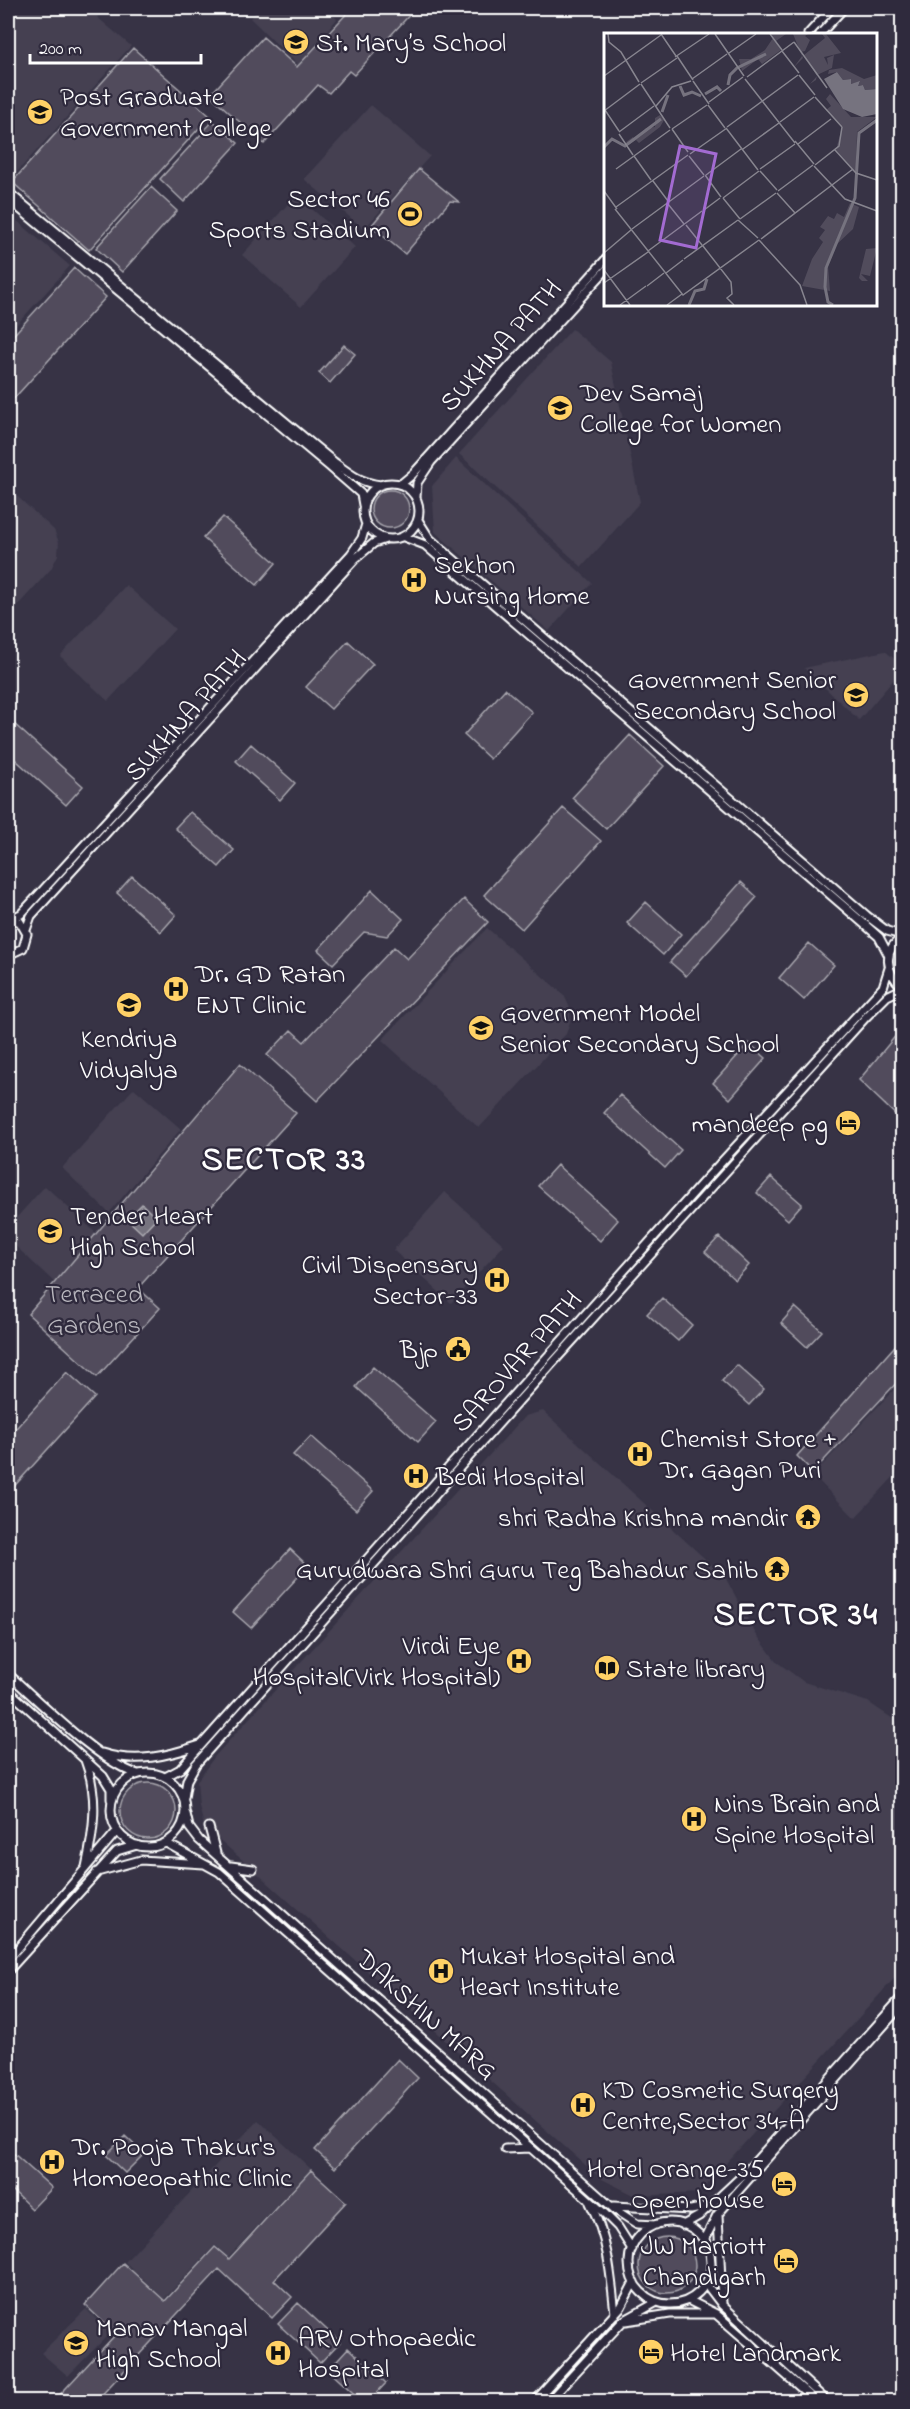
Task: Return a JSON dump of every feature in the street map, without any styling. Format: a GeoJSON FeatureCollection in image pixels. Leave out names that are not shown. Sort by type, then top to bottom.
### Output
{"type":"FeatureCollection","features":[{"type":"Feature","properties":{"kind":"main road"},"geometry":{"type":"LineString","coordinates":[[809,33],[832,8]]}},
{"type":"Feature","properties":{"kind":"main road"},"geometry":{"type":"LineString","coordinates":[[821,33],[844,8]]}},
{"type":"Feature","properties":{"kind":"main road"},"geometry":{"type":"LineString","coordinates":[[8,192],[357,480],[381,485],[400,484],[416,497],[420,508],[418,520],[413,530],[404,537]]}},
{"type":"Feature","properties":{"kind":"main road"},"geometry":{"type":"LineString","coordinates":[[8,200],[357,490],[363,505],[366,524],[376,536],[386,539],[404,537],[429,548],[879,937],[889,956]]}},
{"type":"Feature","properties":{"kind":"main road","name":"SUKHNA PATH"},"geometry":{"type":"LineString","coordinates":[[400,484],[427,459],[604,261]]}},
{"type":"Feature","properties":{"kind":"main road","name":"SUKHNA PATH"},"geometry":{"type":"LineString","coordinates":[[416,497],[417,483],[431,462],[604,272]]}},
{"type":"Feature","properties":{"kind":"main road"},"geometry":{"type":"LineString","coordinates":[[363,505],[369,493],[381,485]]}},
{"type":"Feature","properties":{"kind":"main road"},"geometry":{"type":"LineString","coordinates":[[418,520],[430,539],[886,931],[903,936],[893,947],[889,956],[889,968],[893,978],[903,987]]}},
{"type":"Feature","properties":{"kind":"main road","name":"SUKHNA PATH"},"geometry":{"type":"LineString","coordinates":[[10,918],[21,914],[351,554],[362,538],[366,524]]}},
{"type":"Feature","properties":{"kind":"main road","name":"SUKHNA PATH"},"geometry":{"type":"LineString","coordinates":[[8,955],[23,948],[31,916],[356,558],[374,543],[386,539]]}},
{"type":"Feature","properties":{"kind":"main road"},"geometry":{"type":"LineString","coordinates":[[10,918],[20,922],[26,930]]}},
{"type":"Feature","properties":{"kind":"main road","name":"SAROVAR PATH"},"geometry":{"type":"LineString","coordinates":[[165,1777],[180,1769],[742,1138],[883,987],[889,968]]}},
{"type":"Feature","properties":{"kind":"main road","name":"SAROVAR PATH"},"geometry":{"type":"LineString","coordinates":[[184,1798],[187,1780],[196,1764],[558,1357],[866,1017],[887,996],[903,987]]}},
{"type":"Feature","properties":{"kind":"main road"},"geometry":{"type":"LineString","coordinates":[[8,1674],[122,1770],[138,1774],[152,1773],[165,1777],[177,1787],[184,1798],[186,1814],[177,1834],[166,1843],[153,1847],[136,1845],[128,1841],[117,1831],[112,1820],[111,1789],[103,1776],[8,1690]]}},
{"type":"Feature","properties":{"kind":"main road"},"geometry":{"type":"LineString","coordinates":[[97,1751],[120,1759],[138,1760],[170,1755],[200,1745]]}},
{"type":"Feature","properties":{"kind":"main road"},"geometry":{"type":"LineString","coordinates":[[84,1758],[91,1775],[94,1828],[85,1868]]}},
{"type":"Feature","properties":{"kind":"main road"},"geometry":{"type":"LineString","coordinates":[[112,1804],[120,1786],[138,1774]]}},
{"type":"Feature","properties":{"kind":"main road","name":"DAKSHIN MARG"},"geometry":{"type":"LineString","coordinates":[[186,1814],[189,1827],[199,1840],[231,1866],[611,2206],[638,2224],[656,2225]]}},
{"type":"Feature","properties":{"kind":"main road"},"geometry":{"type":"LineString","coordinates":[[209,1827],[216,1853]]}},
{"type":"Feature","properties":{"kind":"main road"},"geometry":{"type":"LineString","coordinates":[[8,1960],[117,1831]]}},
{"type":"Feature","properties":{"kind":"main road","name":"DAKSHIN MARG"},"geometry":{"type":"LineString","coordinates":[[166,1843],[219,1872],[587,2198],[618,2228],[632,2249]]}},
{"type":"Feature","properties":{"kind":"main road"},"geometry":{"type":"LineString","coordinates":[[8,1971],[117,1851],[136,1845]]}},
{"type":"Feature","properties":{"kind":"main road"},"geometry":{"type":"LineString","coordinates":[[96,1872],[141,1860],[207,1864]]}},
{"type":"Feature","properties":{"kind":"main road"},"geometry":{"type":"LineString","coordinates":[[231,1866],[253,1869]]}},
{"type":"Feature","properties":{"kind":"main road"},"geometry":{"type":"LineString","coordinates":[[657,2302],[640,2290],[630,2271],[632,2249],[638,2239],[656,2225],[683,2224],[699,2216],[710,2206],[746,2172],[903,1997]]}},
{"type":"Feature","properties":{"kind":"main road"},"geometry":{"type":"LineString","coordinates":[[548,2402],[623,2321],[657,2302],[678,2303],[688,2300],[706,2284],[711,2265],[706,2237],[717,2215],[903,2006]]}},
{"type":"Feature","properties":{"kind":"main road"},"geometry":{"type":"LineString","coordinates":[[505,2150],[531,2148]]}},
{"type":"Feature","properties":{"kind":"main road"},"geometry":{"type":"LineString","coordinates":[[587,2198],[602,2227],[614,2289],[615,2314]]}},
{"type":"Feature","properties":{"kind":"main road"},"geometry":{"type":"LineString","coordinates":[[611,2206],[691,2210],[710,2206]]}},
{"type":"Feature","properties":{"kind":"main road"},"geometry":{"type":"LineString","coordinates":[[717,2215],[722,2305]]}},
{"type":"Feature","properties":{"kind":"main road"},"geometry":{"type":"LineString","coordinates":[[683,2224],[693,2229],[707,2246]]}},
{"type":"Feature","properties":{"kind":"main road"},"geometry":{"type":"LineString","coordinates":[[534,2402],[615,2314],[629,2295],[634,2282]]}},
{"type":"Feature","properties":{"kind":"main road"},"geometry":{"type":"LineString","coordinates":[[706,2284],[722,2305],[828,2402]]}},
{"type":"Feature","properties":{"kind":"main road"},"geometry":{"type":"LineString","coordinates":[[688,2300],[716,2314],[818,2402]]}},
{"type":"Feature","properties":{"kind":"main road"},"geometry":{"type":"LineString","coordinates":[[623,2321],[670,2314],[716,2314]]}},
{"type":"Feature","properties":{"kind":"shaded area","name":"Post Graduate Government College"},"geometry":{"type":"Polygon","coordinates":[[[8,8],[105,8],[97,17],[131,46],[10,180],[8,177],[8,8]]]}},
{"type":"Feature","properties":{"kind":"shaded area","name":"St. Mary’s School"},"geometry":{"type":"Polygon","coordinates":[[[260,8],[326,8],[337,19],[298,65],[250,18],[260,8]]]}},
{"type":"Feature","properties":{"kind":"shaded area"},"geometry":{"type":"Polygon","coordinates":[[[371,105],[430,156],[364,229],[304,179],[371,105]]]}},
{"type":"Feature","properties":{"kind":"shaded area"},"geometry":{"type":"Polygon","coordinates":[[[296,195],[355,247],[301,307],[242,255],[296,195]]]}},
{"type":"Feature","properties":{"kind":"shaded area"},"geometry":{"type":"Polygon","coordinates":[[[8,213],[70,266],[8,334],[8,213]]]}},
{"type":"Feature","properties":{"kind":"shaded area","name":"Dev Samaj College for Women"},"geometry":{"type":"Polygon","coordinates":[[[572,329],[611,362],[640,502],[582,567],[459,454],[572,329]]]}},
{"type":"Feature","properties":{"kind":"shaded area"},"geometry":{"type":"Polygon","coordinates":[[[456,458],[592,583],[549,631],[435,532],[432,486],[456,458]]]}},
{"type":"Feature","properties":{"kind":"shaded area"},"geometry":{"type":"Polygon","coordinates":[[[8,488],[54,530],[59,542],[58,555],[51,569],[8,616],[8,488]]]}},
{"type":"Feature","properties":{"kind":"shaded area"},"geometry":{"type":"Polygon","coordinates":[[[126,585],[175,629],[108,701],[60,656],[126,585]]]}},
{"type":"Feature","properties":{"kind":"shaded area","name":"Government Senior Secondary School"},"geometry":{"type":"Polygon","coordinates":[[[885,651],[902,665],[902,670],[859,720],[804,668],[885,651]]]}},
{"type":"Feature","properties":{"kind":"shaded area","name":"Government Model Senior Secondary School"},"geometry":{"type":"Polygon","coordinates":[[[487,928],[564,995],[570,1008],[570,1022],[566,1034],[479,1128],[382,1040],[487,928]]]}},
{"type":"Feature","properties":{"kind":"shaded area"},"geometry":{"type":"Polygon","coordinates":[[[134,1088],[181,1129],[109,1213],[62,1168],[134,1088]]]}},
{"type":"Feature","properties":{"kind":"shaded area","name":"Tender Heart High School"},"geometry":{"type":"Polygon","coordinates":[[[45,1186],[97,1234],[54,1282],[8,1239],[8,1227],[45,1186]]]}},
{"type":"Feature","properties":{"kind":"shaded area"},"geometry":{"type":"Polygon","coordinates":[[[445,1192],[504,1245],[451,1303],[393,1250],[445,1192]]]}},
{"type":"Feature","properties":{"kind":"shaded area"},"geometry":{"type":"Polygon","coordinates":[[[142,1204],[156,1218],[142,1233],[127,1219],[142,1204]]]}},
{"type":"Feature","properties":{"kind":"shaded area"},"geometry":{"type":"Polygon","coordinates":[[[902,1381],[902,1468],[855,1518],[813,1475],[902,1381]]]}},
{"type":"Feature","properties":{"kind":"shaded area"},"geometry":{"type":"Polygon","coordinates":[[[543,1411],[725,1577],[756,1634],[777,1662],[804,1682],[868,1702],[902,1725],[902,1970],[699,2193],[636,2196],[600,2178],[204,1826],[199,1806],[197,1781],[215,1756],[525,1416],[543,1411]]]}},
{"type":"Feature","properties":{"kind":"shaded area"},"geometry":{"type":"Polygon","coordinates":[[[258,2120],[311,2169],[228,2257],[215,2245],[164,2299],[125,2262],[258,2120]]]}},
{"type":"Feature","properties":{"kind":"shaded area","name":"Manav Mangal High School"},"geometry":{"type":"Polygon","coordinates":[[[86,2309],[110,2333],[68,2376],[41,2353],[86,2309]]]}},
{"type":"Feature","properties":{"kind":"green space"},"geometry":{"type":"Polygon","coordinates":[[[352,8],[362,8],[367,12],[371,8],[416,8],[354,75],[349,71],[329,93],[318,85],[264,144],[210,95],[263,37],[297,67],[352,8]]]}},
{"type":"Feature","properties":{"kind":"green space"},"geometry":{"type":"Polygon","coordinates":[[[133,48],[210,116],[89,250],[12,182],[133,48]]]}},
{"type":"Feature","properties":{"kind":"green space"},"geometry":{"type":"Polygon","coordinates":[[[213,121],[238,143],[184,202],[160,179],[213,121]]]}},
{"type":"Feature","properties":{"kind":"green space","name":"Sector 46 Sports Stadium"},"geometry":{"type":"Polygon","coordinates":[[[419,169],[459,202],[450,201],[405,254],[371,226],[419,169]]]}},
{"type":"Feature","properties":{"kind":"green space"},"geometry":{"type":"Polygon","coordinates":[[[151,187],[177,211],[122,272],[96,248],[151,187]]]}},
{"type":"Feature","properties":{"kind":"green space"},"geometry":{"type":"Polygon","coordinates":[[[74,268],[106,297],[8,405],[8,341],[74,268]]]}},
{"type":"Feature","properties":{"kind":"green space"},"geometry":{"type":"Polygon","coordinates":[[[344,345],[355,354],[330,383],[319,373],[344,345]]]}},
{"type":"Feature","properties":{"kind":"green space"},"geometry":{"type":"Polygon","coordinates":[[[390,490],[403,496],[409,509],[403,522],[390,528],[377,522],[371,509],[377,496],[390,490]]]}},
{"type":"Feature","properties":{"kind":"green space"},"geometry":{"type":"Polygon","coordinates":[[[223,517],[276,563],[257,585],[203,538],[223,517]]]}},
{"type":"Feature","properties":{"kind":"green space"},"geometry":{"type":"Polygon","coordinates":[[[348,641],[373,664],[331,709],[306,687],[348,641]]]}},
{"type":"Feature","properties":{"kind":"green space"},"geometry":{"type":"Polygon","coordinates":[[[505,689],[532,712],[490,759],[464,735],[505,689]]]}},
{"type":"Feature","properties":{"kind":"green space"},"geometry":{"type":"Polygon","coordinates":[[[12,722],[83,786],[66,805],[8,753],[8,727],[12,722]]]}},
{"type":"Feature","properties":{"kind":"green space"},"geometry":{"type":"Polygon","coordinates":[[[630,735],[664,766],[606,829],[572,798],[630,735]]]}},
{"type":"Feature","properties":{"kind":"green space"},"geometry":{"type":"Polygon","coordinates":[[[251,744],[295,783],[280,800],[236,761],[251,744]]]}},
{"type":"Feature","properties":{"kind":"green space"},"geometry":{"type":"Polygon","coordinates":[[[563,808],[601,841],[522,929],[484,895],[563,808]]]}},
{"type":"Feature","properties":{"kind":"green space"},"geometry":{"type":"Polygon","coordinates":[[[190,812],[234,850],[219,867],[175,828],[190,812]]]}},
{"type":"Feature","properties":{"kind":"green space"},"geometry":{"type":"Polygon","coordinates":[[[132,876],[176,915],[161,932],[117,893],[132,876]]]}},
{"type":"Feature","properties":{"kind":"green space"},"geometry":{"type":"Polygon","coordinates":[[[741,882],[757,897],[686,976],[670,962],[741,882]]]}},
{"type":"Feature","properties":{"kind":"green space"},"geometry":{"type":"Polygon","coordinates":[[[372,890],[403,919],[387,936],[364,932],[333,964],[318,950],[372,890]]]}},
{"type":"Feature","properties":{"kind":"green space"},"geometry":{"type":"Polygon","coordinates":[[[464,899],[488,922],[317,1101],[267,1055],[291,1030],[304,1042],[394,947],[407,959],[464,899]]]}},
{"type":"Feature","properties":{"kind":"green space"},"geometry":{"type":"Polygon","coordinates":[[[646,902],[681,934],[663,955],[627,923],[646,902]]]}},
{"type":"Feature","properties":{"kind":"green space"},"geometry":{"type":"Polygon","coordinates":[[[809,943],[834,965],[804,1000],[779,978],[809,943]]]}},
{"type":"Feature","properties":{"kind":"green space"},"geometry":{"type":"Polygon","coordinates":[[[902,1028],[902,1121],[859,1080],[902,1028]]]}},
{"type":"Feature","properties":{"kind":"green space"},"geometry":{"type":"Polygon","coordinates":[[[749,1043],[766,1058],[730,1099],[713,1083],[749,1043]]]}},
{"type":"Feature","properties":{"kind":"green space","name":"Terraced Gardens"},"geometry":{"type":"Polygon","coordinates":[[[240,1064],[296,1113],[138,1288],[160,1308],[97,1377],[28,1314],[240,1064]]]}},
{"type":"Feature","properties":{"kind":"green space"},"geometry":{"type":"Polygon","coordinates":[[[620,1095],[681,1150],[665,1168],[604,1113],[620,1095]]]}},
{"type":"Feature","properties":{"kind":"green space"},"geometry":{"type":"Polygon","coordinates":[[[557,1165],[618,1220],[600,1241],[538,1186],[557,1165]]]}},
{"type":"Feature","properties":{"kind":"green space"},"geometry":{"type":"Polygon","coordinates":[[[771,1177],[802,1204],[788,1220],[757,1193],[771,1177]]]}},
{"type":"Feature","properties":{"kind":"green space"},"geometry":{"type":"Polygon","coordinates":[[[719,1237],[749,1265],[735,1280],[705,1252],[719,1237]]]}},
{"type":"Feature","properties":{"kind":"green space"},"geometry":{"type":"Polygon","coordinates":[[[662,1298],[692,1325],[678,1341],[647,1314],[662,1298]]]}},
{"type":"Feature","properties":{"kind":"green space"},"geometry":{"type":"Polygon","coordinates":[[[795,1307],[822,1331],[807,1347],[781,1323],[795,1307]]]}},
{"type":"Feature","properties":{"kind":"green space"},"geometry":{"type":"Polygon","coordinates":[[[902,1338],[902,1377],[813,1472],[797,1456],[902,1338]]]}},
{"type":"Feature","properties":{"kind":"green space"},"geometry":{"type":"Polygon","coordinates":[[[737,1365],[764,1389],[749,1405],[722,1381],[737,1365]]]}},
{"type":"Feature","properties":{"kind":"green space"},"geometry":{"type":"Polygon","coordinates":[[[373,1367],[436,1422],[418,1442],[356,1387],[373,1367]]]}},
{"type":"Feature","properties":{"kind":"green space"},"geometry":{"type":"Polygon","coordinates":[[[67,1372],[95,1397],[8,1493],[8,1437],[67,1372]]]}},
{"type":"Feature","properties":{"kind":"green space"},"geometry":{"type":"Polygon","coordinates":[[[311,1436],[373,1491],[356,1510],[293,1455],[311,1436]]]}},
{"type":"Feature","properties":{"kind":"green space"},"geometry":{"type":"Polygon","coordinates":[[[290,1549],[308,1566],[251,1628],[233,1612],[290,1549]]]}},
{"type":"Feature","properties":{"kind":"green space"},"geometry":{"type":"Polygon","coordinates":[[[142,1783],[154,1783],[164,1787],[172,1795],[176,1811],[172,1827],[164,1835],[154,1839],[142,1839],[132,1835],[124,1827],[120,1817],[120,1805],[124,1795],[132,1787],[142,1783]]]}},
{"type":"Feature","properties":{"kind":"green space"},"geometry":{"type":"Polygon","coordinates":[[[398,2059],[418,2078],[335,2168],[315,2150],[398,2059]]]}},
{"type":"Feature","properties":{"kind":"green space"},"geometry":{"type":"Polygon","coordinates":[[[125,2136],[144,2154],[125,2173],[106,2155],[125,2136]]]}},
{"type":"Feature","properties":{"kind":"green space"},"geometry":{"type":"Polygon","coordinates":[[[11,2151],[52,2188],[32,2209],[8,2186],[8,2155],[11,2151]]]}},
{"type":"Feature","properties":{"kind":"green space"},"geometry":{"type":"Polygon","coordinates":[[[311,2170],[346,2202],[274,2280],[292,2297],[272,2318],[219,2269],[96,2401],[54,2401],[116,2334],[85,2305],[123,2263],[165,2301],[215,2247],[229,2259],[311,2170]]]}},
{"type":"Feature","properties":{"kind":"green space"},"geometry":{"type":"Polygon","coordinates":[[[661,2237],[673,2237],[683,2241],[691,2249],[695,2265],[691,2281],[683,2289],[673,2293],[661,2293],[651,2289],[643,2281],[639,2271],[639,2259],[643,2249],[651,2241],[661,2237]]]}},
{"type":"Feature","properties":{"kind":"green space"},"geometry":{"type":"Polygon","coordinates":[[[298,2303],[340,2342],[320,2363],[278,2324],[298,2303]]]}},
{"type":"Feature","properties":{"kind":"green space"},"geometry":{"type":"Polygon","coordinates":[[[348,2348],[386,2383],[369,2401],[362,2401],[328,2370],[348,2348]]]}},
{"type":"Feature","properties":{"kind":"place","name":"St. Mary’s School"},"geometry":{"type":"Point","coordinates":[296,42]}},
{"type":"Feature","properties":{"kind":"place","name":"Post Graduate Government College"},"geometry":{"type":"Point","coordinates":[40,112]}},
{"type":"Feature","properties":{"kind":"place","name":"Sector 46 Sports Stadium"},"geometry":{"type":"Point","coordinates":[410,214]}},
{"type":"Feature","properties":{"kind":"place","name":"Dev Samaj College for Women"},"geometry":{"type":"Point","coordinates":[560,408]}},
{"type":"Feature","properties":{"kind":"place","name":"Sekhon Nursing Home"},"geometry":{"type":"Point","coordinates":[414,580]}},
{"type":"Feature","properties":{"kind":"place","name":"Government Senior Secondary School"},"geometry":{"type":"Point","coordinates":[856,695]}},
{"type":"Feature","properties":{"kind":"place","name":"Dr. GD Ratan ENT Clinic"},"geometry":{"type":"Point","coordinates":[176,989]}},
{"type":"Feature","properties":{"kind":"place","name":"Kendriya Vidyalya"},"geometry":{"type":"Point","coordinates":[129,1005]}},
{"type":"Feature","properties":{"kind":"place","name":"Government Model Senior Secondary School"},"geometry":{"type":"Point","coordinates":[481,1028]}},
{"type":"Feature","properties":{"kind":"place","name":"mandeep pg"},"geometry":{"type":"Point","coordinates":[848,1123]}},
{"type":"Feature","properties":{"kind":"place","name":"Tender Heart High School"},"geometry":{"type":"Point","coordinates":[50,1231]}},
{"type":"Feature","properties":{"kind":"place","name":"Civil Dispensary Sector-33"},"geometry":{"type":"Point","coordinates":[497,1280]}},
{"type":"Feature","properties":{"kind":"place","name":"Bjp"},"geometry":{"type":"Point","coordinates":[458,1349]}},
{"type":"Feature","properties":{"kind":"place","name":"Chemist Store + Dr. Gagan Puri"},"geometry":{"type":"Point","coordinates":[640,1454]}},
{"type":"Feature","properties":{"kind":"place","name":"Bedi Hospital"},"geometry":{"type":"Point","coordinates":[416,1476]}},
{"type":"Feature","properties":{"kind":"place","name":"shri Radha Krishna mandir"},"geometry":{"type":"Point","coordinates":[808,1517]}},
{"type":"Feature","properties":{"kind":"place","name":"Gurudwara Shri Guru Teg Bahadur Sahib"},"geometry":{"type":"Point","coordinates":[777,1569]}},
{"type":"Feature","properties":{"kind":"place","name":"Virdi Eye Hospital(Virk Hospital)"},"geometry":{"type":"Point","coordinates":[519,1661]}},
{"type":"Feature","properties":{"kind":"place","name":"State library"},"geometry":{"type":"Point","coordinates":[607,1668]}},
{"type":"Feature","properties":{"kind":"place","name":"Nins Brain and Spine Hospital"},"geometry":{"type":"Point","coordinates":[694,1819]}},
{"type":"Feature","properties":{"kind":"place","name":"Mukat Hospital and Heart Institute"},"geometry":{"type":"Point","coordinates":[441,1971]}},
{"type":"Feature","properties":{"kind":"place","name":"KD Cosmetic Surgery Centre,Sector 34-A"},"geometry":{"type":"Point","coordinates":[583,2105]}},
{"type":"Feature","properties":{"kind":"place","name":"Dr. Pooja Thakur's Homoeopathic Clinic"},"geometry":{"type":"Point","coordinates":[52,2162]}},
{"type":"Feature","properties":{"kind":"place","name":"Hotel Orange-35 Open house"},"geometry":{"type":"Point","coordinates":[784,2184]}},
{"type":"Feature","properties":{"kind":"place","name":"JW Marriott Chandigarh"},"geometry":{"type":"Point","coordinates":[786,2261]}},
{"type":"Feature","properties":{"kind":"place","name":"Manav Mangal High School"},"geometry":{"type":"Point","coordinates":[76,2343]}},
{"type":"Feature","properties":{"kind":"place","name":"Hotel Landmark"},"geometry":{"type":"Point","coordinates":[651,2352]}},
{"type":"Feature","properties":{"kind":"place","name":"ARV Othopaedic Hospital"},"geometry":{"type":"Point","coordinates":[278,2353]}},
{"type":"Feature","properties":{"kind":"district","name":"SECTOR 33"},"geometry":{"type":"Point","coordinates":[284,1157]}},
{"type":"Feature","properties":{"kind":"district","name":"SECTOR 34"},"geometry":{"type":"Point","coordinates":[796,1612]}}]}
